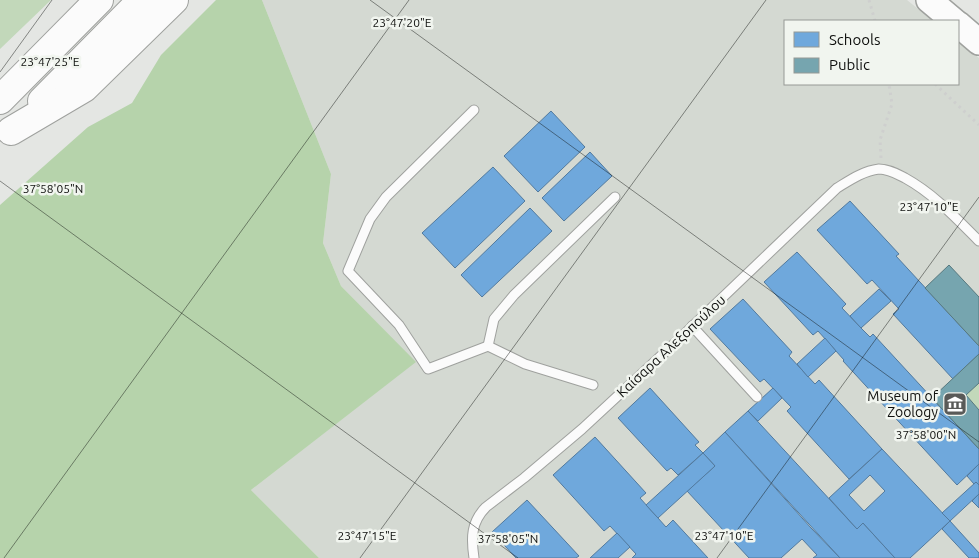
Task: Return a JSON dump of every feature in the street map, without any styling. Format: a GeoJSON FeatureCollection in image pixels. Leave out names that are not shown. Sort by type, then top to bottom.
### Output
{"type":"FeatureCollection","features":[{"type":"Feature","properties":{"kind":"main road"},"geometry":{"type":"LineString","coordinates":[[55,45],[86,0]]}},
{"type":"Feature","properties":{"kind":"main road"},"geometry":{"type":"LineString","coordinates":[[0,100],[99,0]]}},
{"type":"Feature","properties":{"kind":"main road"},"geometry":{"type":"LineString","coordinates":[[6,137],[142,0]]}},
{"type":"Feature","properties":{"kind":"main road"},"geometry":{"type":"LineString","coordinates":[[6,137],[84,88],[174,0]]}},
{"type":"Feature","properties":{"kind":"main road"},"geometry":{"type":"LineString","coordinates":[[929,0],[953,20]]}},
{"type":"Feature","properties":{"kind":"main road"},"geometry":{"type":"LineString","coordinates":[[959,25],[979,42]]}},
{"type":"Feature","properties":{"kind":"lane"},"geometry":{"type":"LineString","coordinates":[[474,110],[386,197],[370,219],[348,271],[400,325],[428,369],[488,346],[526,364],[593,385]]}},
{"type":"Feature","properties":{"kind":"lane","name":"Καίσαρα Αλεξοπούλου"},"geometry":{"type":"LineString","coordinates":[[474,558],[472,532],[480,512],[582,429],[837,188],[856,176],[881,169],[893,172],[937,200],[979,241]]}},
{"type":"Feature","properties":{"kind":"lane"},"geometry":{"type":"LineString","coordinates":[[488,346],[494,319],[514,295],[615,197]]}},
{"type":"Feature","properties":{"kind":"lane"},"geometry":{"type":"LineString","coordinates":[[692,326],[758,397]]}},
{"type":"Feature","properties":{"kind":"path"},"geometry":{"type":"LineString","coordinates":[[869,0],[875,20]]}},
{"type":"Feature","properties":{"kind":"path"},"geometry":{"type":"LineString","coordinates":[[881,169],[880,140],[892,104],[889,85]]}},
{"type":"Feature","properties":{"kind":"path"},"geometry":{"type":"LineString","coordinates":[[936,85],[979,125]]}},
{"type":"Feature","properties":{"kind":"shaded area"},"geometry":{"type":"Polygon","coordinates":[[[262,0],[907,0],[932,20],[784,20],[784,85],[959,85],[959,42],[979,58],[979,558],[319,558],[251,490],[415,362],[341,286],[323,243],[331,174],[262,0]]]}},
{"type":"Feature","properties":{"kind":"green space"},"geometry":{"type":"Polygon","coordinates":[[[0,0],[51,0],[0,49],[0,0]]]}},
{"type":"Feature","properties":{"kind":"green space"},"geometry":{"type":"Polygon","coordinates":[[[216,0],[262,0],[331,174],[323,243],[341,286],[416,362],[251,490],[319,558],[0,558],[0,205],[88,127],[132,103],[161,55],[216,0]]]}},
{"type":"Feature","properties":{"kind":"green space"},"geometry":{"type":"Polygon","coordinates":[[[979,383],[979,410],[966,395],[979,383]]]}},
{"type":"Feature","properties":{"kind":"building: Schools"},"geometry":{"type":"Polygon","coordinates":[[[551,111],[585,147],[538,192],[504,156],[551,111]]]}},
{"type":"Feature","properties":{"kind":"building: Schools"},"geometry":{"type":"Polygon","coordinates":[[[590,152],[612,176],[564,221],[542,198],[590,152]]]}},
{"type":"Feature","properties":{"kind":"building: Schools"},"geometry":{"type":"Polygon","coordinates":[[[493,167],[525,201],[455,268],[422,233],[493,167]]]}},
{"type":"Feature","properties":{"kind":"building: Schools"},"geometry":{"type":"Polygon","coordinates":[[[850,201],[899,254],[896,256],[979,346],[979,354],[953,379],[893,314],[899,309],[872,280],[867,284],[817,230],[850,201]]]}},
{"type":"Feature","properties":{"kind":"building: Schools"},"geometry":{"type":"Polygon","coordinates":[[[530,208],[552,231],[482,297],[461,275],[530,208]]]}},
{"type":"Feature","properties":{"kind":"building: Schools"},"geometry":{"type":"Polygon","coordinates":[[[797,252],[846,304],[842,308],[870,337],[873,334],[979,449],[979,464],[957,485],[843,361],[818,331],[813,335],[764,282],[797,252]]]}},
{"type":"Feature","properties":{"kind":"building: Schools"},"geometry":{"type":"Polygon","coordinates":[[[879,289],[891,301],[861,328],[850,316],[879,289]]]}},
{"type":"Feature","properties":{"kind":"building: Schools"},"geometry":{"type":"Polygon","coordinates":[[[743,299],[792,352],[789,356],[815,384],[819,380],[882,449],[849,479],[787,411],[791,407],[764,379],[760,382],[710,329],[743,299]]]}},
{"type":"Feature","properties":{"kind":"building: Schools"},"geometry":{"type":"Polygon","coordinates":[[[825,338],[836,351],[808,377],[797,364],[825,338]]]}},
{"type":"Feature","properties":{"kind":"building: Schools"},"geometry":{"type":"Polygon","coordinates":[[[650,388],[699,442],[695,445],[703,453],[678,475],[671,468],[667,471],[618,418],[650,388]]]}},
{"type":"Feature","properties":{"kind":"building: Schools"},"geometry":{"type":"Polygon","coordinates":[[[773,388],[782,398],[758,421],[748,411],[773,388]]]}},
{"type":"Feature","properties":{"kind":"building: Schools"},"geometry":{"type":"Polygon","coordinates":[[[748,411],[857,529],[863,523],[895,558],[840,558],[725,432],[748,411]]]}},
{"type":"Feature","properties":{"kind":"building: Schools"},"geometry":{"type":"Polygon","coordinates":[[[725,432],[840,558],[813,558],[817,555],[802,539],[781,558],[749,558],[687,491],[715,466],[703,453],[725,432]]]}},
{"type":"Feature","properties":{"kind":"building: Schools"},"geometry":{"type":"Polygon","coordinates":[[[595,437],[646,493],[640,498],[666,527],[673,520],[708,558],[632,558],[636,554],[610,526],[604,531],[553,475],[595,437]]]}},
{"type":"Feature","properties":{"kind":"building: Schools"},"geometry":{"type":"Polygon","coordinates":[[[882,449],[950,521],[910,558],[895,558],[863,523],[857,529],[829,498],[882,449]],[[870,475],[849,495],[864,511],[885,491],[870,475]]]}},
{"type":"Feature","properties":{"kind":"building: Schools"},"geometry":{"type":"Polygon","coordinates":[[[703,453],[715,466],[658,518],[646,505],[703,453]]]}},
{"type":"Feature","properties":{"kind":"building: Schools"},"geometry":{"type":"Polygon","coordinates":[[[979,464],[979,485],[976,482],[974,484],[967,476],[979,464]]]}},
{"type":"Feature","properties":{"kind":"building: Schools"},"geometry":{"type":"Polygon","coordinates":[[[976,482],[979,485],[979,494],[950,521],[942,513],[976,482]]]}},
{"type":"Feature","properties":{"kind":"building: Schools"},"geometry":{"type":"Polygon","coordinates":[[[979,494],[979,508],[972,501],[979,494]]]}},
{"type":"Feature","properties":{"kind":"building: Schools"},"geometry":{"type":"Polygon","coordinates":[[[527,500],[579,556],[576,558],[516,558],[492,532],[527,500]]]}},
{"type":"Feature","properties":{"kind":"building: Schools"},"geometry":{"type":"Polygon","coordinates":[[[950,521],[979,553],[979,558],[969,558],[942,529],[950,521]]]}},
{"type":"Feature","properties":{"kind":"building: Schools"},"geometry":{"type":"Polygon","coordinates":[[[617,533],[630,547],[618,558],[590,558],[617,533]]]}},
{"type":"Feature","properties":{"kind":"building: Public"},"geometry":{"type":"Polygon","coordinates":[[[949,265],[979,297],[979,346],[925,288],[949,265]]]}},
{"type":"Feature","properties":{"kind":"building: Public","name":"Museum of Zoology"},"geometry":{"type":"Polygon","coordinates":[[[979,354],[979,383],[966,395],[979,410],[979,449],[932,398],[979,354]]]}},
{"type":"Feature","properties":{"kind":"place","name":"Museum of Zoology"},"geometry":{"type":"Point","coordinates":[955,404]}}]}
